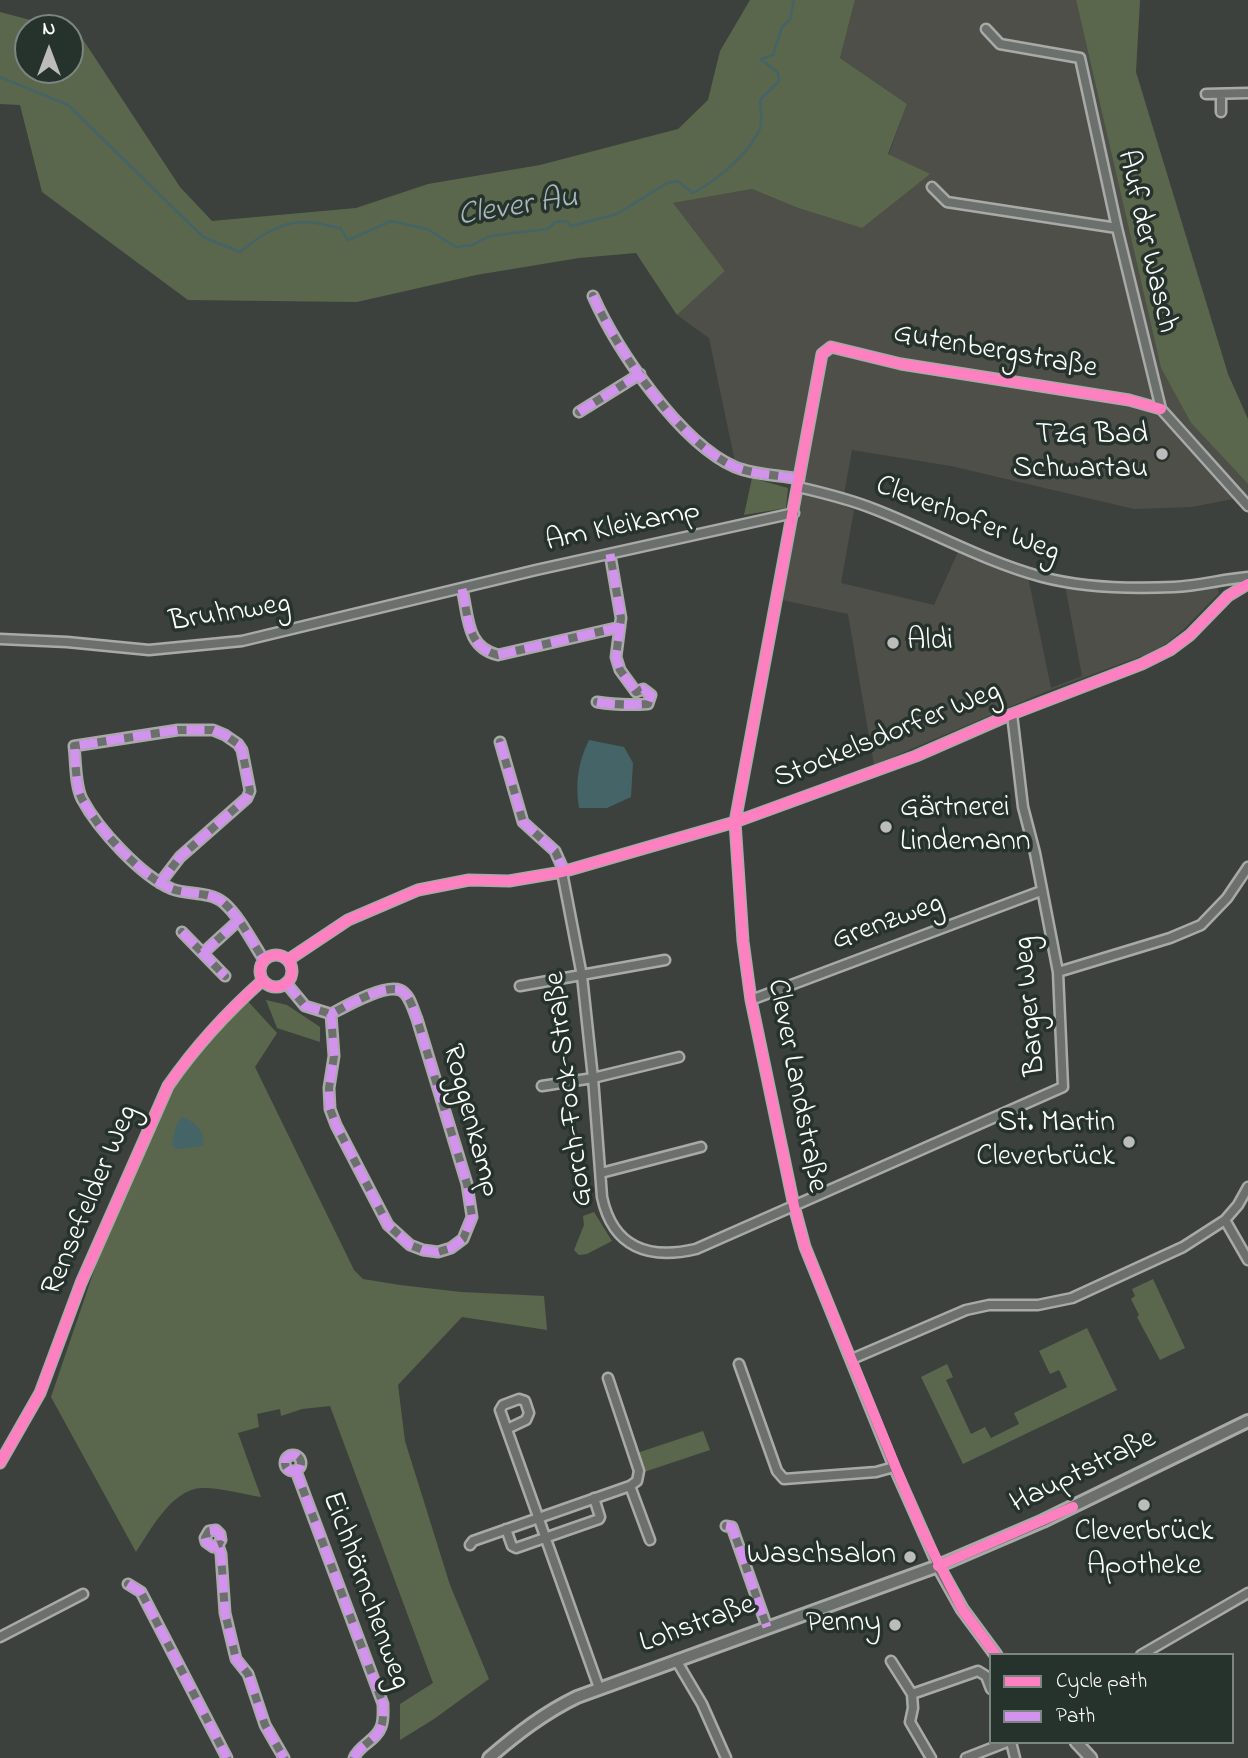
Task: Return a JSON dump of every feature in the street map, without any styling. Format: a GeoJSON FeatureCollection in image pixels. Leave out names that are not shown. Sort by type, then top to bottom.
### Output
{"type":"FeatureCollection","features":[{"type":"Feature","properties":{"kind":"main road","name":"Hauptstraße"},"geometry":{"type":"LineString","coordinates":[[939,1566],[1063,1512],[1248,1421]]}},
{"type":"Feature","properties":{"kind":"main road","name":"Lohstraße"},"geometry":{"type":"LineString","coordinates":[[489,1758],[555,1708],[599,1688],[939,1566]]}},
{"type":"Feature","properties":{"kind":"street","name":"Auf der Wasch"},"geometry":{"type":"LineString","coordinates":[[986,29],[1000,44],[1080,58],[1161,410],[1248,506]]}},
{"type":"Feature","properties":{"kind":"street"},"geometry":{"type":"LineString","coordinates":[[1206,94],[1248,93]]}},
{"type":"Feature","properties":{"kind":"street"},"geometry":{"type":"LineString","coordinates":[[1221,94],[1221,111]]}},
{"type":"Feature","properties":{"kind":"street"},"geometry":{"type":"LineString","coordinates":[[932,187],[947,202],[1117,228]]}},
{"type":"Feature","properties":{"kind":"street","name":"Cleverhofer Weg"},"geometry":{"type":"LineString","coordinates":[[593,296],[625,356],[669,411],[701,444],[735,467],[798,483],[875,509],[964,550],[1042,577],[1102,586],[1175,587],[1248,577]]}},
{"type":"Feature","properties":{"kind":"street","name":"Gutenbergstraße"},"geometry":{"type":"LineString","coordinates":[[822,354],[831,347],[901,364],[1129,400],[1161,410]]}},
{"type":"Feature","properties":{"kind":"street","name":"Clever Landstraße"},"geometry":{"type":"LineString","coordinates":[[822,354],[736,822],[743,941],[751,1000],[805,1247],[894,1467],[939,1566],[962,1609],[995,1653]]}},
{"type":"Feature","properties":{"kind":"street"},"geometry":{"type":"LineString","coordinates":[[579,412],[640,373]]}},
{"type":"Feature","properties":{"kind":"street","name":"Am Kleikamp"},"geometry":{"type":"LineString","coordinates":[[462,589],[793,513]]}},
{"type":"Feature","properties":{"kind":"street"},"geometry":{"type":"LineString","coordinates":[[610,554],[621,618],[616,657],[620,670],[636,692],[635,703]]}},
{"type":"Feature","properties":{"kind":"street","name":"Stockelsdorfer Weg"},"geometry":{"type":"LineString","coordinates":[[288,960],[348,920],[418,890],[469,880],[509,881],[563,872],[736,822],[916,756],[1012,714],[1142,664],[1170,650],[1228,596],[1248,584]]}},
{"type":"Feature","properties":{"kind":"street"},"geometry":{"type":"LineString","coordinates":[[462,589],[474,643],[485,652],[498,655],[620,626]]}},
{"type":"Feature","properties":{"kind":"street","name":"Bruhnweg"},"geometry":{"type":"LineString","coordinates":[[0,639],[149,650],[242,641],[462,589]]}},
{"type":"Feature","properties":{"kind":"street"},"geometry":{"type":"LineString","coordinates":[[597,702],[627,706],[635,703],[648,704],[651,695],[649,691],[643,689],[636,692]]}},
{"type":"Feature","properties":{"kind":"street","name":"Barger Weg"},"geometry":{"type":"LineString","coordinates":[[794,1206],[1063,1087],[1058,972],[1035,853],[1023,807],[1012,714]]}},
{"type":"Feature","properties":{"kind":"street"},"geometry":{"type":"LineString","coordinates":[[160,883],[180,857],[247,798],[250,790],[242,750],[225,734],[212,730],[178,730],[74,746],[81,797],[115,845],[160,883],[175,890],[212,896],[223,902],[264,960]]}},
{"type":"Feature","properties":{"kind":"street"},"geometry":{"type":"LineString","coordinates":[[500,742],[523,822],[555,851],[563,872]]}},
{"type":"Feature","properties":{"kind":"street"},"geometry":{"type":"LineString","coordinates":[[1058,972],[1201,925],[1227,898],[1248,867]]}},
{"type":"Feature","properties":{"kind":"street","name":"Gorch-Fock-Straße"},"geometry":{"type":"LineString","coordinates":[[563,872],[582,976],[606,1216],[628,1243],[647,1252],[674,1254],[696,1249],[794,1206]]}},
{"type":"Feature","properties":{"kind":"street","name":"Grenzweg"},"geometry":{"type":"LineString","coordinates":[[751,1000],[1041,891]]}},
{"type":"Feature","properties":{"kind":"street"},"geometry":{"type":"LineString","coordinates":[[202,953],[238,921]]}},
{"type":"Feature","properties":{"kind":"street"},"geometry":{"type":"LineString","coordinates":[[182,932],[225,976]]}},
{"type":"Feature","properties":{"kind":"street"},"geometry":{"type":"LineString","coordinates":[[279,955],[288,960],[291,974],[286,983],[276,986],[266,984],[262,980],[260,966],[264,960],[279,955]]}},
{"type":"Feature","properties":{"kind":"street"},"geometry":{"type":"LineString","coordinates":[[520,986],[665,960]]}},
{"type":"Feature","properties":{"kind":"street","name":"Rensefelder Weg"},"geometry":{"type":"LineString","coordinates":[[0,1464],[40,1394],[81,1283],[168,1087],[185,1062],[232,1007],[262,980]]}},
{"type":"Feature","properties":{"kind":"street"},"geometry":{"type":"LineString","coordinates":[[286,983],[305,1006],[331,1014]]}},
{"type":"Feature","properties":{"kind":"street","name":"Roggenkamp"},"geometry":{"type":"LineString","coordinates":[[387,990],[400,990],[408,997],[467,1184],[472,1217],[463,1239],[451,1248],[438,1252],[410,1245],[388,1225],[355,1163],[330,1109],[329,1088],[334,1056],[331,1014],[387,990]]}},
{"type":"Feature","properties":{"kind":"street"},"geometry":{"type":"LineString","coordinates":[[542,1086],[593,1078],[679,1057]]}},
{"type":"Feature","properties":{"kind":"street"},"geometry":{"type":"LineString","coordinates":[[601,1173],[701,1147]]}},
{"type":"Feature","properties":{"kind":"street"},"geometry":{"type":"LineString","coordinates":[[852,1359],[966,1310],[989,1305],[1038,1305],[1072,1298],[1183,1247],[1225,1220],[1248,1187]]}},
{"type":"Feature","properties":{"kind":"street"},"geometry":{"type":"LineString","coordinates":[[1225,1220],[1248,1260]]}},
{"type":"Feature","properties":{"kind":"street"},"geometry":{"type":"LineString","coordinates":[[739,1364],[777,1471],[784,1479],[876,1472],[894,1467]]}},
{"type":"Feature","properties":{"kind":"street"},"geometry":{"type":"LineString","coordinates":[[470,1545],[472,1541],[637,1481],[639,1471],[608,1378]]}},
{"type":"Feature","properties":{"kind":"street"},"geometry":{"type":"LineString","coordinates":[[507,1429],[599,1688]]}},
{"type":"Feature","properties":{"kind":"street","name":"Eichhörnchenweg"},"geometry":{"type":"LineString","coordinates":[[296,1471],[383,1704],[383,1724],[380,1731],[354,1758]]}},
{"type":"Feature","properties":{"kind":"street"},"geometry":{"type":"LineString","coordinates":[[629,1486],[650,1540]]}},
{"type":"Feature","properties":{"kind":"street"},"geometry":{"type":"LineString","coordinates":[[506,1529],[512,1546],[516,1548],[599,1519],[594,1498]]}},
{"type":"Feature","properties":{"kind":"street"},"geometry":{"type":"LineString","coordinates":[[726,1526],[732,1527],[767,1627]]}},
{"type":"Feature","properties":{"kind":"street"},"geometry":{"type":"LineString","coordinates":[[218,1545],[225,1613],[236,1659],[248,1674],[265,1725],[284,1758]]}},
{"type":"Feature","properties":{"kind":"street"},"geometry":{"type":"LineString","coordinates":[[128,1584],[141,1592],[227,1758]]}},
{"type":"Feature","properties":{"kind":"street"},"geometry":{"type":"LineString","coordinates":[[1144,1653],[1248,1593]]}},
{"type":"Feature","properties":{"kind":"street"},"geometry":{"type":"LineString","coordinates":[[0,1637],[83,1594]]}},
{"type":"Feature","properties":{"kind":"street"},"geometry":{"type":"LineString","coordinates":[[676,1660],[702,1704],[726,1758]]}},
{"type":"Feature","properties":{"kind":"street"},"geometry":{"type":"LineString","coordinates":[[891,1661],[912,1694],[913,1708],[909,1722],[931,1758]]}},
{"type":"Feature","properties":{"kind":"street"},"geometry":{"type":"LineString","coordinates":[[912,1694],[978,1671],[986,1676],[989,1684]]}},
{"type":"Feature","properties":{"kind":"street"},"geometry":{"type":"LineString","coordinates":[[966,1758],[1004,1744]]}},
{"type":"Feature","properties":{"kind":"street"},"geometry":{"type":"LineString","coordinates":[[1078,1744],[1091,1758]]}},
{"type":"Feature","properties":{"kind":"shaded area"},"geometry":{"type":"Polygon","coordinates":[[[855,0],[1076,0],[1161,368],[1191,423],[1248,484],[1248,496],[1192,507],[1134,509],[951,466],[852,450],[842,505],[854,510],[841,583],[934,605],[958,552],[1028,577],[1051,688],[1082,676],[1065,585],[1101,591],[1176,591],[1217,586],[1219,593],[1183,630],[1150,653],[1045,692],[874,765],[848,614],[782,600],[805,483],[735,462],[709,338],[677,315],[725,271],[672,203],[752,189],[798,208],[862,228],[907,104],[840,58],[855,0]]]}},
{"type":"Feature","properties":{"kind":"green space"},"geometry":{"type":"Polygon","coordinates":[[[750,0],[855,0],[840,58],[907,104],[888,154],[930,174],[862,228],[798,208],[752,189],[673,203],[725,271],[677,315],[636,253],[579,258],[476,275],[357,302],[188,300],[42,192],[20,105],[0,104],[0,12],[14,16],[14,84],[84,84],[84,41],[180,187],[212,221],[356,208],[428,184],[540,165],[678,129],[708,100],[720,51],[750,0]]]}},
{"type":"Feature","properties":{"kind":"green space"},"geometry":{"type":"Polygon","coordinates":[[[1076,0],[1140,0],[1136,72],[1228,374],[1248,419],[1248,484],[1191,423],[1161,368],[1076,0]]]}},
{"type":"Feature","properties":{"kind":"green space"},"geometry":{"type":"Polygon","coordinates":[[[752,478],[788,488],[786,508],[744,515],[752,478]]]}},
{"type":"Feature","properties":{"kind":"green space"},"geometry":{"type":"Polygon","coordinates":[[[244,997],[277,1033],[255,1067],[354,1270],[363,1279],[461,1292],[544,1296],[547,1330],[462,1317],[398,1385],[405,1441],[450,1585],[489,1679],[400,1740],[400,1704],[433,1683],[330,1406],[302,1409],[281,1416],[280,1409],[257,1414],[259,1427],[238,1433],[261,1497],[215,1489],[190,1490],[162,1513],[136,1552],[51,1397],[131,1162],[196,1049],[244,997]]]}},
{"type":"Feature","properties":{"kind":"green space"},"geometry":{"type":"Polygon","coordinates":[[[266,1000],[287,1005],[320,1027],[320,1042],[277,1028],[266,1000]]]}},
{"type":"Feature","properties":{"kind":"green space"},"geometry":{"type":"Polygon","coordinates":[[[594,1212],[612,1241],[587,1254],[579,1255],[574,1250],[584,1225],[583,1216],[594,1212]]]}},
{"type":"Feature","properties":{"kind":"green space"},"geometry":{"type":"Polygon","coordinates":[[[1153,1279],[1185,1348],[1160,1360],[1137,1317],[1139,1315],[1131,1299],[1135,1296],[1132,1289],[1153,1279]]]}},
{"type":"Feature","properties":{"kind":"green space"},"geometry":{"type":"Polygon","coordinates":[[[1087,1328],[1117,1390],[963,1464],[921,1377],[947,1364],[953,1377],[946,1380],[971,1434],[985,1427],[991,1438],[1019,1424],[1014,1413],[1067,1387],[1059,1370],[1050,1374],[1039,1351],[1087,1328]]]}},
{"type":"Feature","properties":{"kind":"green space"},"geometry":{"type":"Polygon","coordinates":[[[703,1431],[710,1450],[644,1472],[637,1453],[703,1431]]]}},
{"type":"Feature","properties":{"kind":"water"},"geometry":{"type":"Polygon","coordinates":[[[589,740],[624,747],[633,763],[631,797],[607,808],[579,808],[578,773],[589,740]]]}},
{"type":"Feature","properties":{"kind":"water"},"geometry":{"type":"Polygon","coordinates":[[[182,1117],[198,1128],[203,1136],[203,1146],[177,1149],[172,1145],[176,1125],[182,1117]]]}},
{"type":"Feature","properties":{"kind":"waterway","name":"Clever Au"},"geometry":{"type":"LineString","coordinates":[[0,77],[68,105],[203,237],[240,252],[279,227],[297,222],[340,228],[348,240],[391,221],[427,229],[456,247],[472,245],[490,236],[547,229],[556,222],[566,221],[571,226],[617,214],[667,183],[677,181],[693,193],[711,182],[741,156],[760,128],[760,100],[779,81],[778,73],[761,59],[773,55],[782,27],[790,20],[794,0]]}},
{"type":"Feature","properties":{"kind":"marked path"},"geometry":{"type":"LineString","coordinates":[[593,296],[634,368],[672,417],[693,438],[714,455],[742,470],[799,479]]}},
{"type":"Feature","properties":{"kind":"marked path"},"geometry":{"type":"LineString","coordinates":[[579,412],[640,374]]}},
{"type":"Feature","properties":{"kind":"marked path"},"geometry":{"type":"LineString","coordinates":[[597,702],[648,704],[651,695],[643,689],[636,692],[620,670],[616,657],[621,618],[610,554]]}},
{"type":"Feature","properties":{"kind":"marked path"},"geometry":{"type":"LineString","coordinates":[[462,589],[474,638],[488,651],[498,655],[620,627]]}},
{"type":"Feature","properties":{"kind":"marked path"},"geometry":{"type":"LineString","coordinates":[[160,883],[180,857],[247,798],[250,791],[242,750],[225,735],[213,730],[178,730],[74,746],[78,787],[82,799],[98,824],[134,863],[160,883],[172,889],[206,895],[224,903],[241,922],[264,960]]}},
{"type":"Feature","properties":{"kind":"marked path"},"geometry":{"type":"LineString","coordinates":[[500,742],[523,822],[555,851],[564,871]]}},
{"type":"Feature","properties":{"kind":"marked path"},"geometry":{"type":"LineString","coordinates":[[203,953],[238,921]]}},
{"type":"Feature","properties":{"kind":"marked path"},"geometry":{"type":"LineString","coordinates":[[182,932],[225,976]]}},
{"type":"Feature","properties":{"kind":"marked path"},"geometry":{"type":"LineString","coordinates":[[286,983],[305,1006],[331,1014],[334,1056],[329,1088],[330,1109],[388,1225],[410,1245],[423,1250],[438,1252],[451,1248],[463,1239],[472,1217],[467,1184],[409,999],[400,990],[385,990],[331,1014]]}},
{"type":"Feature","properties":{"kind":"marked path"},"geometry":{"type":"LineString","coordinates":[[290,1455],[296,1455],[301,1463],[299,1469],[290,1471],[285,1466],[285,1460],[290,1455]]}},
{"type":"Feature","properties":{"kind":"marked path"},"geometry":{"type":"LineString","coordinates":[[296,1471],[383,1704],[383,1721],[379,1732],[354,1758]]}},
{"type":"Feature","properties":{"kind":"marked path"},"geometry":{"type":"LineString","coordinates":[[726,1526],[732,1527],[767,1627]]}},
{"type":"Feature","properties":{"kind":"marked path"},"geometry":{"type":"LineString","coordinates":[[218,1545],[213,1547],[206,1542],[209,1531],[216,1530],[220,1534],[218,1545],[225,1613],[236,1659],[248,1674],[265,1725],[284,1758]]}},
{"type":"Feature","properties":{"kind":"marked path"},"geometry":{"type":"LineString","coordinates":[[128,1584],[141,1592],[227,1758]]}},
{"type":"Feature","properties":{"kind":"cycle path"},"geometry":{"type":"LineString","coordinates":[[995,1653],[962,1609],[920,1526],[805,1247],[751,1000],[743,941],[735,822],[822,354],[831,347],[901,364],[1129,400],[1161,409]]}},
{"type":"Feature","properties":{"kind":"cycle path"},"geometry":{"type":"LineString","coordinates":[[288,960],[348,920],[418,890],[469,880],[509,881],[562,872],[735,822],[916,756],[1012,714],[1142,664],[1170,650],[1190,635],[1228,596],[1248,584]]}},
{"type":"Feature","properties":{"kind":"cycle path"},"geometry":{"type":"LineString","coordinates":[[276,955],[287,960],[292,971],[287,982],[276,987],[265,982],[260,971],[265,960],[276,955]]}},
{"type":"Feature","properties":{"kind":"cycle path"},"geometry":{"type":"LineString","coordinates":[[0,1463],[40,1393],[81,1283],[168,1086],[212,1030],[263,980]]}},
{"type":"Feature","properties":{"kind":"cycle path"},"geometry":{"type":"LineString","coordinates":[[938,1566],[1073,1507]]}},
{"type":"Feature","properties":{"kind":"place","name":"TZG Bad Schwartau"},"geometry":{"type":"Point","coordinates":[1162,454]}},
{"type":"Feature","properties":{"kind":"place","name":"Aldi"},"geometry":{"type":"Point","coordinates":[893,643]}},
{"type":"Feature","properties":{"kind":"place","name":"Gärtnerei Lindemann"},"geometry":{"type":"Point","coordinates":[886,827]}},
{"type":"Feature","properties":{"kind":"place","name":"St. Martin Cleverbrück"},"geometry":{"type":"Point","coordinates":[1129,1142]}},
{"type":"Feature","properties":{"kind":"place","name":"Cleverbrück Apotheke"},"geometry":{"type":"Point","coordinates":[1144,1505]}},
{"type":"Feature","properties":{"kind":"place","name":"Waschsalon"},"geometry":{"type":"Point","coordinates":[910,1557]}},
{"type":"Feature","properties":{"kind":"place","name":"Penny"},"geometry":{"type":"Point","coordinates":[895,1625]}}]}
